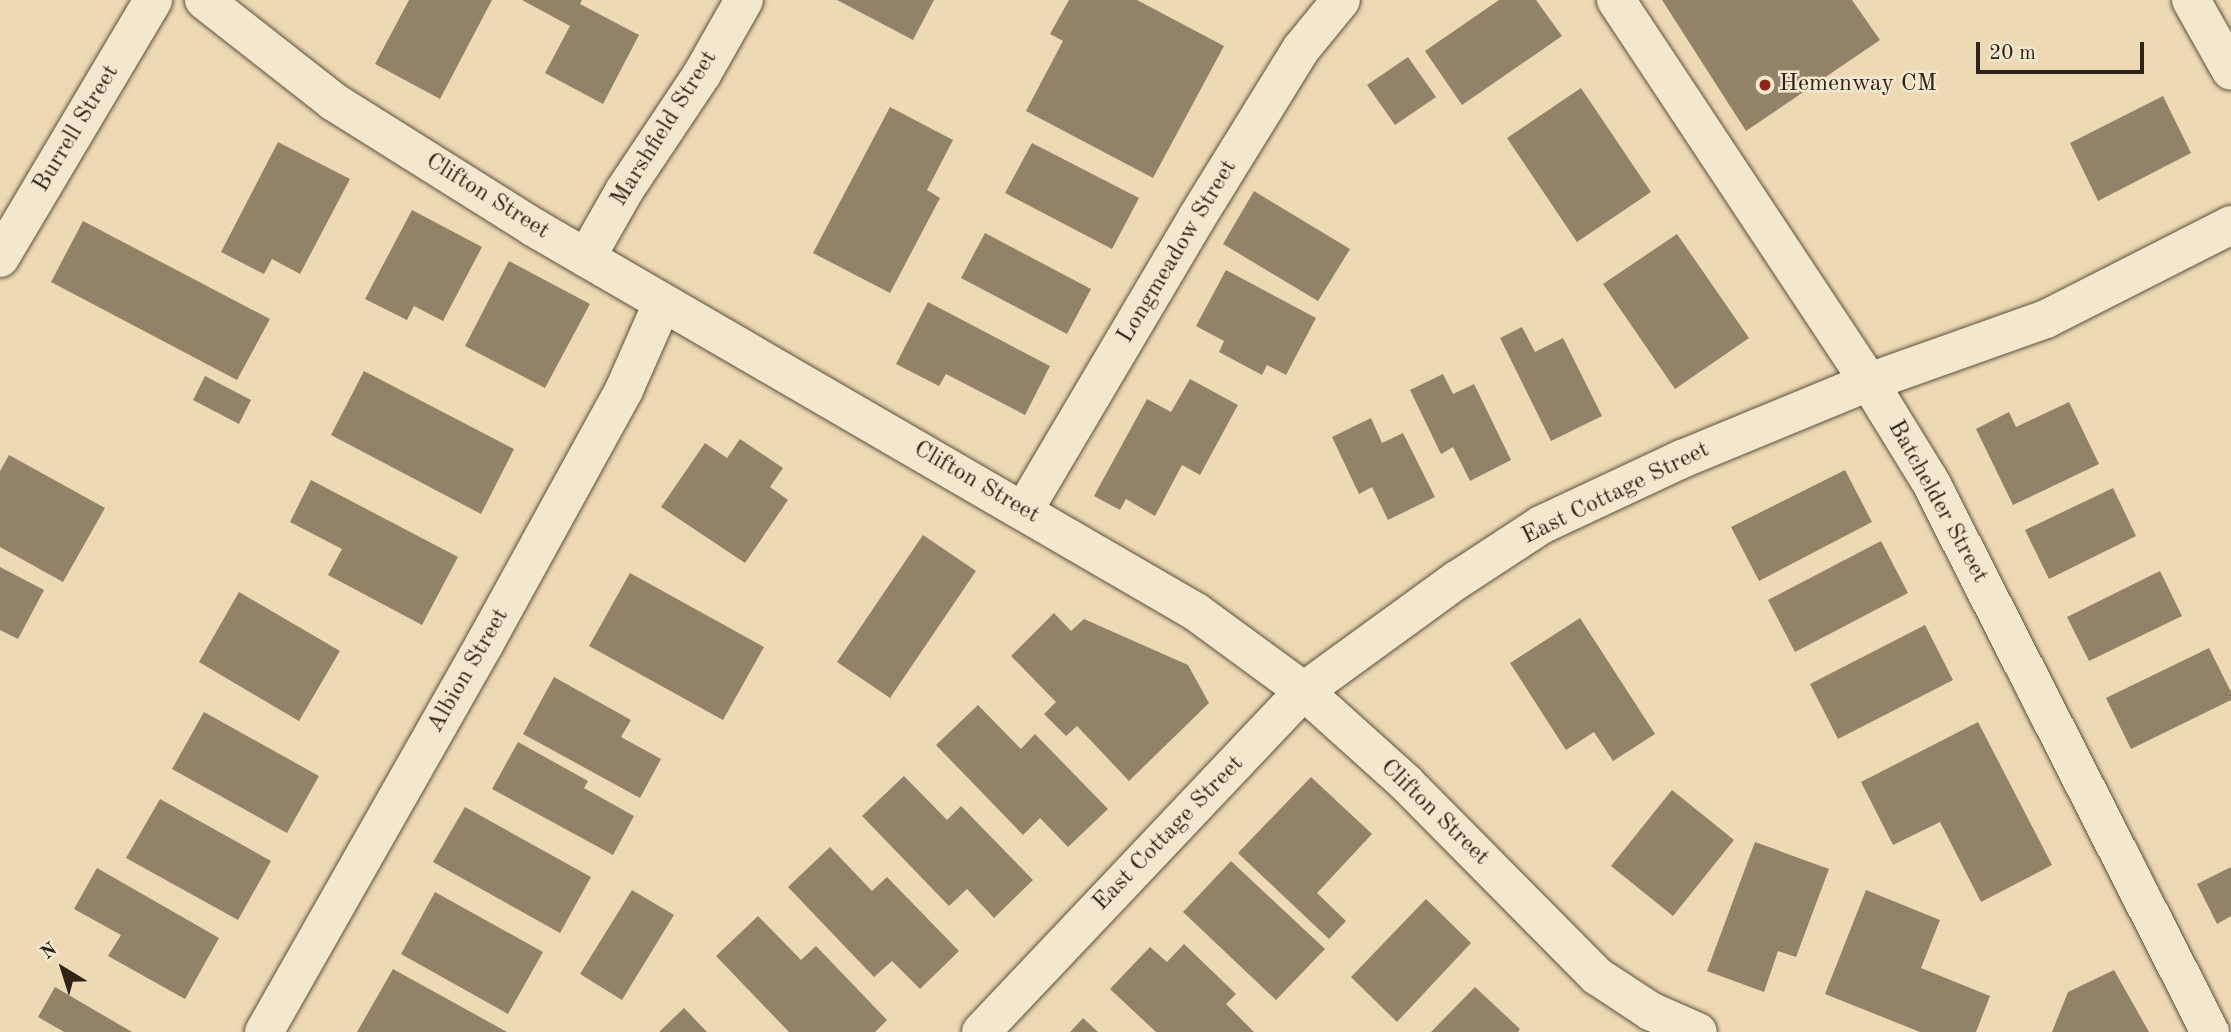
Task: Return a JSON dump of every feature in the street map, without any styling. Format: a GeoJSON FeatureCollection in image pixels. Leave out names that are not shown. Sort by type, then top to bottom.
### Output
{"type":"FeatureCollection","features":[{"type":"Feature","properties":{"kind":"street","name":"Burrell Street"},"geometry":{"type":"LineString","coordinates":[[0,258],[153,0]]}},
{"type":"Feature","properties":{"kind":"street","name":"Clifton Street"},"geometry":{"type":"LineString","coordinates":[[204,0],[334,102],[586,258],[1196,612],[1304,691],[1406,783],[1597,976],[1650,1011],[1698,1032]]}},
{"type":"Feature","properties":{"kind":"street","name":"Marshfield Street"},"geometry":{"type":"LineString","coordinates":[[586,258],[624,191],[702,74],[744,0]]}},
{"type":"Feature","properties":{"kind":"street","name":"Longmeadow Street"},"geometry":{"type":"LineString","coordinates":[[1024,510],[1196,219],[1301,48],[1341,0]]}},
{"type":"Feature","properties":{"kind":"street","name":"Batchelder Street"},"geometry":{"type":"LineString","coordinates":[[1616,0],[1869,382],[1930,481],[2210,1032]]}},
{"type":"Feature","properties":{"kind":"street"},"geometry":{"type":"LineString","coordinates":[[2192,0],[2231,71]]}},
{"type":"Feature","properties":{"kind":"street","name":"East Cottage Street"},"geometry":{"type":"LineString","coordinates":[[981,1032],[1304,691],[1457,580],[1541,525],[1682,458],[1869,382],[2046,319],[2231,226]]}},
{"type":"Feature","properties":{"kind":"street","name":"Albion Street"},"geometry":{"type":"LineString","coordinates":[[264,1032],[624,390],[662,304]]}},
{"type":"Feature","properties":{"kind":"building"},"geometry":{"type":"Polygon","coordinates":[[[409,0],[492,0],[440,99],[375,64],[409,0]]]}},
{"type":"Feature","properties":{"kind":"building"},"geometry":{"type":"Polygon","coordinates":[[[522,0],[582,0],[580,4],[639,35],[603,104],[545,73],[570,26],[522,0]]]}},
{"type":"Feature","properties":{"kind":"building"},"geometry":{"type":"Polygon","coordinates":[[[837,0],[934,0],[913,40],[837,0]]]}},
{"type":"Feature","properties":{"kind":"building"},"geometry":{"type":"Polygon","coordinates":[[[1069,0],[1137,0],[1224,46],[1153,178],[1026,111],[1063,41],[1050,34],[1069,0]]]}},
{"type":"Feature","properties":{"kind":"building"},"geometry":{"type":"Polygon","coordinates":[[[1499,0],[1536,0],[1562,36],[1462,105],[1425,51],[1499,0]]]}},
{"type":"Feature","properties":{"kind":"building","name":"Hemenway CM"},"geometry":{"type":"Polygon","coordinates":[[[1662,0],[1852,0],[1880,40],[1746,131],[1662,0]]]}},
{"type":"Feature","properties":{"kind":"building"},"geometry":{"type":"Polygon","coordinates":[[[1408,57],[1436,97],[1395,125],[1367,85],[1408,57]]]}},
{"type":"Feature","properties":{"kind":"building"},"geometry":{"type":"Polygon","coordinates":[[[1581,88],[1651,192],[1577,242],[1507,138],[1581,88]]]}},
{"type":"Feature","properties":{"kind":"building"},"geometry":{"type":"Polygon","coordinates":[[[2163,96],[2191,153],[2098,201],[2070,143],[2163,96]]]}},
{"type":"Feature","properties":{"kind":"building"},"geometry":{"type":"Polygon","coordinates":[[[890,107],[953,140],[927,190],[940,198],[890,293],[813,253],[890,107]]]}},
{"type":"Feature","properties":{"kind":"building"},"geometry":{"type":"Polygon","coordinates":[[[278,142],[350,179],[300,274],[272,259],[264,274],[221,252],[278,142]]]}},
{"type":"Feature","properties":{"kind":"building"},"geometry":{"type":"Polygon","coordinates":[[[1032,143],[1139,198],[1112,249],[1005,193],[1032,143]]]}},
{"type":"Feature","properties":{"kind":"building"},"geometry":{"type":"Polygon","coordinates":[[[1254,191],[1350,249],[1318,301],[1223,244],[1254,191]]]}},
{"type":"Feature","properties":{"kind":"building"},"geometry":{"type":"Polygon","coordinates":[[[412,210],[482,247],[443,321],[414,306],[407,320],[365,299],[412,210]]]}},
{"type":"Feature","properties":{"kind":"building"},"geometry":{"type":"Polygon","coordinates":[[[83,221],[270,319],[237,380],[51,282],[83,221]]]}},
{"type":"Feature","properties":{"kind":"building"},"geometry":{"type":"Polygon","coordinates":[[[985,233],[1091,289],[1067,334],[961,278],[985,233]]]}},
{"type":"Feature","properties":{"kind":"building"},"geometry":{"type":"Polygon","coordinates":[[[1677,234],[1749,338],[1675,389],[1603,284],[1677,234]]]}},
{"type":"Feature","properties":{"kind":"building"},"geometry":{"type":"Polygon","coordinates":[[[509,261],[590,304],[545,388],[465,346],[509,261]]]}},
{"type":"Feature","properties":{"kind":"building"},"geometry":{"type":"Polygon","coordinates":[[[1226,270],[1316,318],[1286,375],[1267,365],[1262,375],[1219,352],[1224,341],[1196,326],[1226,270]]]}},
{"type":"Feature","properties":{"kind":"building"},"geometry":{"type":"Polygon","coordinates":[[[928,302],[1050,366],[1025,415],[946,374],[939,386],[896,364],[928,302]]]}},
{"type":"Feature","properties":{"kind":"building"},"geometry":{"type":"Polygon","coordinates":[[[1522,327],[1535,352],[1563,338],[1602,416],[1551,441],[1500,338],[1522,327]]]}},
{"type":"Feature","properties":{"kind":"building"},"geometry":{"type":"Polygon","coordinates":[[[364,371],[514,449],[481,514],[331,435],[364,371]]]}},
{"type":"Feature","properties":{"kind":"building"},"geometry":{"type":"Polygon","coordinates":[[[1443,374],[1453,394],[1474,384],[1511,460],[1470,481],[1453,447],[1441,454],[1410,390],[1443,374]]]}},
{"type":"Feature","properties":{"kind":"building"},"geometry":{"type":"Polygon","coordinates":[[[205,376],[251,400],[239,424],[193,400],[205,376]]]}},
{"type":"Feature","properties":{"kind":"building"},"geometry":{"type":"Polygon","coordinates":[[[1190,379],[1238,405],[1200,475],[1182,465],[1155,516],[1126,499],[1120,510],[1094,496],[1147,399],[1171,412],[1190,379]]]}},
{"type":"Feature","properties":{"kind":"building"},"geometry":{"type":"Polygon","coordinates":[[[2069,402],[2099,464],[2013,505],[1976,429],[2009,412],[2016,427],[2069,402]]]}},
{"type":"Feature","properties":{"kind":"building"},"geometry":{"type":"Polygon","coordinates":[[[1371,418],[1382,443],[1403,433],[1435,497],[1388,520],[1372,487],[1359,494],[1332,437],[1371,418]]]}},
{"type":"Feature","properties":{"kind":"building"},"geometry":{"type":"Polygon","coordinates":[[[740,439],[783,468],[770,487],[788,500],[745,563],[661,507],[705,443],[727,458],[740,439]]]}},
{"type":"Feature","properties":{"kind":"building"},"geometry":{"type":"Polygon","coordinates":[[[9,455],[105,508],[63,582],[0,547],[0,471],[9,455]]]}},
{"type":"Feature","properties":{"kind":"building"},"geometry":{"type":"Polygon","coordinates":[[[1845,470],[1872,522],[1759,581],[1731,527],[1845,470]]]}},
{"type":"Feature","properties":{"kind":"building"},"geometry":{"type":"Polygon","coordinates":[[[311,480],[458,557],[422,625],[328,575],[342,549],[290,522],[311,480]]]}},
{"type":"Feature","properties":{"kind":"building"},"geometry":{"type":"Polygon","coordinates":[[[2113,488],[2136,536],[2049,579],[2025,530],[2113,488]]]}},
{"type":"Feature","properties":{"kind":"building"},"geometry":{"type":"Polygon","coordinates":[[[923,535],[976,571],[890,698],[837,662],[923,535]]]}},
{"type":"Feature","properties":{"kind":"building"},"geometry":{"type":"Polygon","coordinates":[[[1881,541],[1908,593],[1795,652],[1768,600],[1881,541]]]}},
{"type":"Feature","properties":{"kind":"building"},"geometry":{"type":"Polygon","coordinates":[[[0,567],[44,590],[18,639],[0,630],[0,567]]]}},
{"type":"Feature","properties":{"kind":"building"},"geometry":{"type":"Polygon","coordinates":[[[2160,571],[2182,616],[2089,661],[2067,617],[2160,571]]]}},
{"type":"Feature","properties":{"kind":"building"},"geometry":{"type":"Polygon","coordinates":[[[630,573],[764,647],[723,720],[589,646],[630,573]]]}},
{"type":"Feature","properties":{"kind":"building"},"geometry":{"type":"Polygon","coordinates":[[[239,592],[340,651],[299,721],[199,662],[239,592]]]}},
{"type":"Feature","properties":{"kind":"building"},"geometry":{"type":"Polygon","coordinates":[[[1054,613],[1071,631],[1084,619],[1188,665],[1209,703],[1129,781],[1077,726],[1066,736],[1044,714],[1056,702],[1011,656],[1054,613]]]}},
{"type":"Feature","properties":{"kind":"building"},"geometry":{"type":"Polygon","coordinates":[[[1580,618],[1655,734],[1613,761],[1594,732],[1566,750],[1510,663],[1580,618]]]}},
{"type":"Feature","properties":{"kind":"building"},"geometry":{"type":"Polygon","coordinates":[[[1925,625],[1953,680],[1838,739],[1810,684],[1925,625]]]}},
{"type":"Feature","properties":{"kind":"building"},"geometry":{"type":"Polygon","coordinates":[[[2209,648],[2231,692],[2231,700],[2131,749],[2106,698],[2209,648]]]}},
{"type":"Feature","properties":{"kind":"building"},"geometry":{"type":"Polygon","coordinates":[[[554,677],[631,720],[621,737],[661,759],[640,798],[523,734],[554,677]]]}},
{"type":"Feature","properties":{"kind":"building"},"geometry":{"type":"Polygon","coordinates":[[[978,705],[1021,749],[1035,734],[1108,809],[1068,847],[1040,818],[1023,835],[936,745],[978,705]]]}},
{"type":"Feature","properties":{"kind":"building"},"geometry":{"type":"Polygon","coordinates":[[[204,712],[319,776],[287,833],[172,769],[204,712]]]}},
{"type":"Feature","properties":{"kind":"building"},"geometry":{"type":"Polygon","coordinates":[[[1978,722],[2052,865],[1981,902],[1940,822],[1893,845],[1861,782],[1978,722]]]}},
{"type":"Feature","properties":{"kind":"building"},"geometry":{"type":"Polygon","coordinates":[[[518,742],[588,781],[584,788],[634,816],[613,855],[492,789],[518,742]]]}},
{"type":"Feature","properties":{"kind":"building"},"geometry":{"type":"Polygon","coordinates":[[[904,776],[947,820],[961,806],[1033,880],[994,918],[967,889],[949,906],[862,816],[904,776]]]}},
{"type":"Feature","properties":{"kind":"building"},"geometry":{"type":"Polygon","coordinates":[[[1311,777],[1372,834],[1317,893],[1346,921],[1329,939],[1238,853],[1311,777]]]}},
{"type":"Feature","properties":{"kind":"building"},"geometry":{"type":"Polygon","coordinates":[[[1672,790],[1734,840],[1673,916],[1611,866],[1672,790]]]}},
{"type":"Feature","properties":{"kind":"building"},"geometry":{"type":"Polygon","coordinates":[[[160,799],[271,861],[238,920],[126,858],[160,799]]]}},
{"type":"Feature","properties":{"kind":"building"},"geometry":{"type":"Polygon","coordinates":[[[465,807],[591,877],[560,933],[433,862],[465,807]]]}},
{"type":"Feature","properties":{"kind":"building"},"geometry":{"type":"Polygon","coordinates":[[[1755,842],[1829,869],[1796,957],[1778,951],[1764,992],[1707,971],[1755,842]]]}},
{"type":"Feature","properties":{"kind":"building"},"geometry":{"type":"Polygon","coordinates":[[[830,847],[872,891],[887,877],[959,951],[920,989],[892,961],[874,977],[788,887],[830,847]]]}},
{"type":"Feature","properties":{"kind":"building"},"geometry":{"type":"Polygon","coordinates":[[[1231,861],[1325,949],[1276,1000],[1183,912],[1231,861]]]}},
{"type":"Feature","properties":{"kind":"building"},"geometry":{"type":"Polygon","coordinates":[[[2231,867],[2231,916],[2217,924],[2197,884],[2231,867]]]}},
{"type":"Feature","properties":{"kind":"building"},"geometry":{"type":"Polygon","coordinates":[[[97,868],[219,938],[185,999],[108,956],[121,935],[74,909],[97,868]]]}},
{"type":"Feature","properties":{"kind":"building"},"geometry":{"type":"Polygon","coordinates":[[[632,890],[674,915],[622,1000],[580,974],[632,890]]]}},
{"type":"Feature","properties":{"kind":"building"},"geometry":{"type":"Polygon","coordinates":[[[1866,890],[1940,920],[1921,968],[1990,996],[1976,1032],[1920,1032],[1825,994],[1866,890]]]}},
{"type":"Feature","properties":{"kind":"building"},"geometry":{"type":"Polygon","coordinates":[[[435,892],[543,952],[508,1014],[401,954],[435,892]]]}},
{"type":"Feature","properties":{"kind":"building"},"geometry":{"type":"Polygon","coordinates":[[[1426,899],[1471,943],[1397,1022],[1351,977],[1426,899]]]}},
{"type":"Feature","properties":{"kind":"building"},"geometry":{"type":"Polygon","coordinates":[[[758,916],[801,960],[816,946],[887,1020],[875,1032],[789,1032],[716,956],[758,916]]]}},
{"type":"Feature","properties":{"kind":"building"},"geometry":{"type":"Polygon","coordinates":[[[1184,944],[1236,994],[1226,1004],[1254,1032],[1156,1032],[1110,989],[1150,947],[1167,962],[1184,944]]]}},
{"type":"Feature","properties":{"kind":"building"},"geometry":{"type":"Polygon","coordinates":[[[393,969],[507,1032],[357,1032],[393,969]]]}},
{"type":"Feature","properties":{"kind":"building"},"geometry":{"type":"Polygon","coordinates":[[[2114,970],[2149,1032],[2052,1032],[2068,992],[2114,970]]]}},
{"type":"Feature","properties":{"kind":"building"},"geometry":{"type":"Polygon","coordinates":[[[55,987],[132,1032],[64,1032],[38,1017],[55,987]]]}},
{"type":"Feature","properties":{"kind":"building"},"geometry":{"type":"Polygon","coordinates":[[[1475,987],[1520,1029],[1518,1032],[1431,1032],[1475,987]]]}},
{"type":"Feature","properties":{"kind":"building"},"geometry":{"type":"Polygon","coordinates":[[[684,1008],[707,1032],[659,1032],[684,1008]]]}},
{"type":"Feature","properties":{"kind":"building"},"geometry":{"type":"Polygon","coordinates":[[[1083,1018],[1098,1032],[1070,1032],[1083,1018]]]}},
{"type":"Feature","properties":{"kind":"place","name":"Hemenway CM"},"geometry":{"type":"Point","coordinates":[1765,85]}}]}
